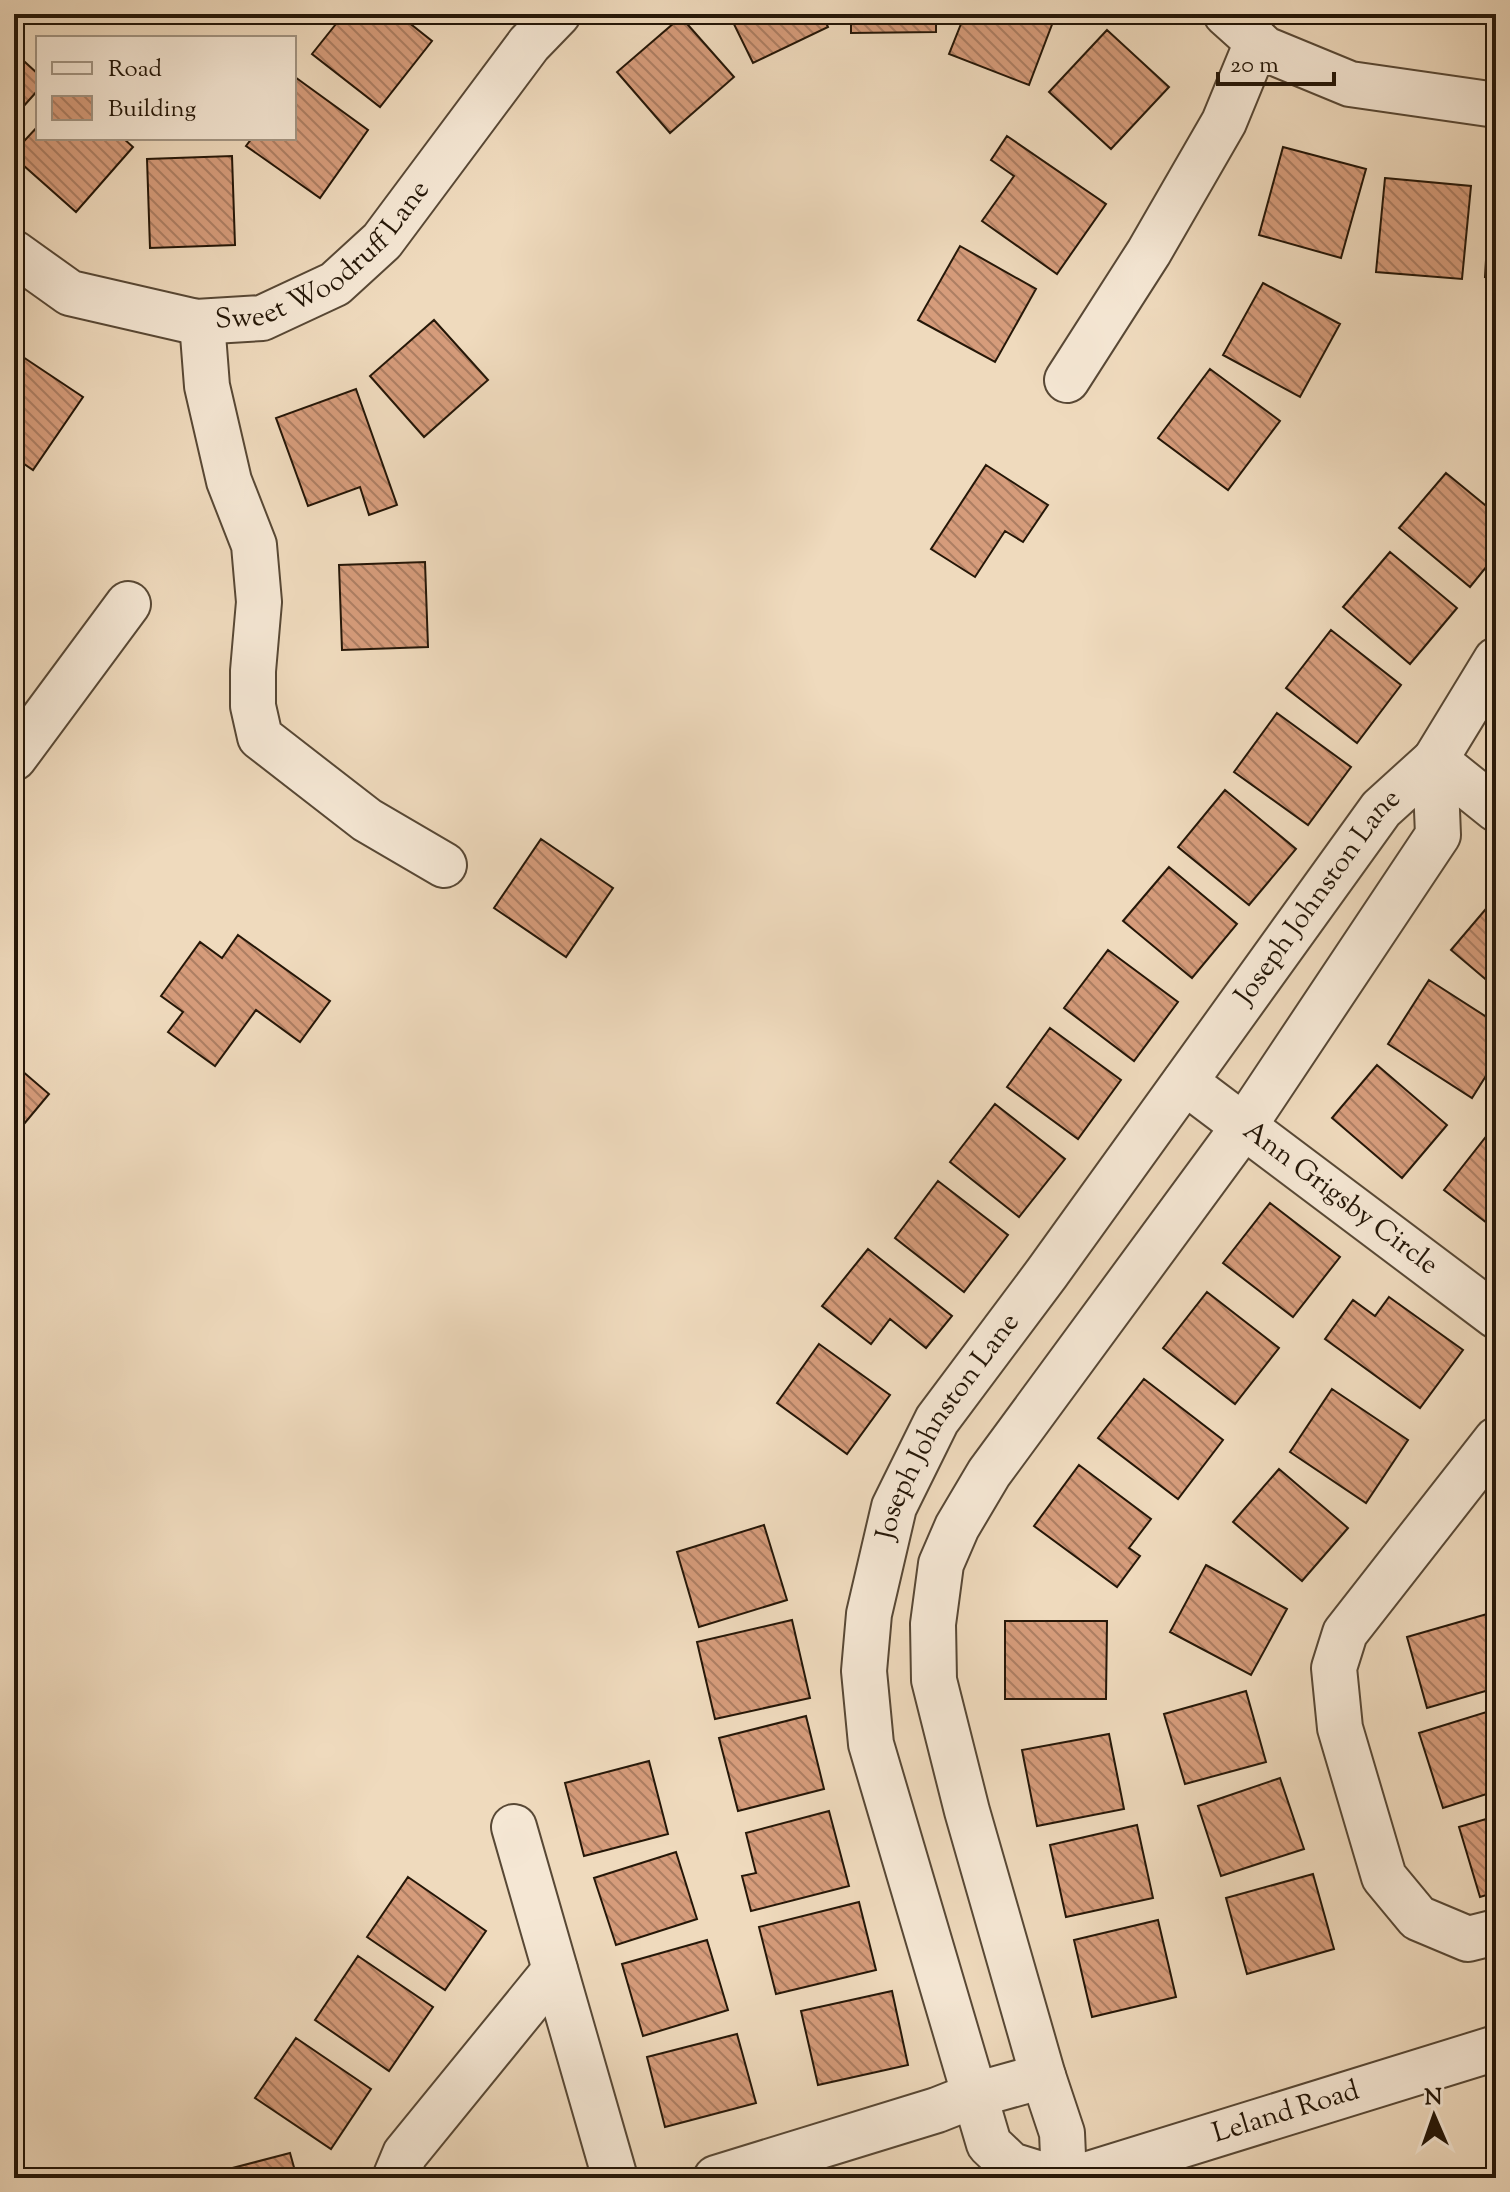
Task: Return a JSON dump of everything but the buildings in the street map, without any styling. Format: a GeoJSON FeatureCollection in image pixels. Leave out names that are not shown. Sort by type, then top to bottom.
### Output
{"type":"FeatureCollection","features":[{"type":"Feature","properties":{"kind":"street","name":"Sweet Woodruff Lane"},"geometry":{"type":"LineString","coordinates":[[14,253],[70,293],[196,322],[262,318],[335,284],[382,241],[529,44],[558,14]]}},
{"type":"Feature","properties":{"kind":"street"},"geometry":{"type":"LineString","coordinates":[[1242,28],[1265,49],[1350,84],[1496,105]]}},
{"type":"Feature","properties":{"kind":"street"},"geometry":{"type":"LineString","coordinates":[[1067,380],[1149,252],[1224,122],[1242,28]]}},
{"type":"Feature","properties":{"kind":"street"},"geometry":{"type":"LineString","coordinates":[[202,322],[207,386],[229,481],[254,545],[259,602],[253,706],[260,737],[367,820],[444,865]]}},
{"type":"Feature","properties":{"kind":"street"},"geometry":{"type":"LineString","coordinates":[[14,758],[128,604]]}},
{"type":"Feature","properties":{"kind":"street","name":"Joseph Johnston Lane"},"geometry":{"type":"LineString","coordinates":[[1053,2178],[1011,2165],[989,2144],[871,1744],[864,1671],[869,1614],[894,1507],[937,1420],[1381,809],[1435,760],[1496,660]]}},
{"type":"Feature","properties":{"kind":"street"},"geometry":{"type":"LineString","coordinates":[[1435,760],[1496,809]]}},
{"type":"Feature","properties":{"kind":"street","name":"Joseph Johnston Lane"},"geometry":{"type":"LineString","coordinates":[[1064,2178],[1062,2133],[967,1811],[934,1680],[933,1624],[941,1564],[957,1527],[989,1473],[1244,1126],[1438,835],[1435,760]]}},
{"type":"Feature","properties":{"kind":"street","name":"Ann Grigsby Circle"},"geometry":{"type":"LineString","coordinates":[[1185,1082],[1496,1316]]}},
{"type":"Feature","properties":{"kind":"street"},"geometry":{"type":"LineString","coordinates":[[1496,1440],[1345,1633],[1334,1668],[1340,1728],[1384,1877],[1418,1918],[1468,1939],[1496,1932]]}},
{"type":"Feature","properties":{"kind":"street"},"geometry":{"type":"LineString","coordinates":[[880,1566],[939,1582]]}},
{"type":"Feature","properties":{"kind":"street"},"geometry":{"type":"LineString","coordinates":[[514,1827],[615,2178]]}},
{"type":"Feature","properties":{"kind":"street"},"geometry":{"type":"LineString","coordinates":[[395,2178],[405,2154],[555,1970]]}},
{"type":"Feature","properties":{"kind":"street","name":"Leland Road"},"geometry":{"type":"LineString","coordinates":[[1076,2178],[1496,2048]]}},
{"type":"Feature","properties":{"kind":"street"},"geometry":{"type":"LineString","coordinates":[[716,2178],[1043,2076]]}}]}
